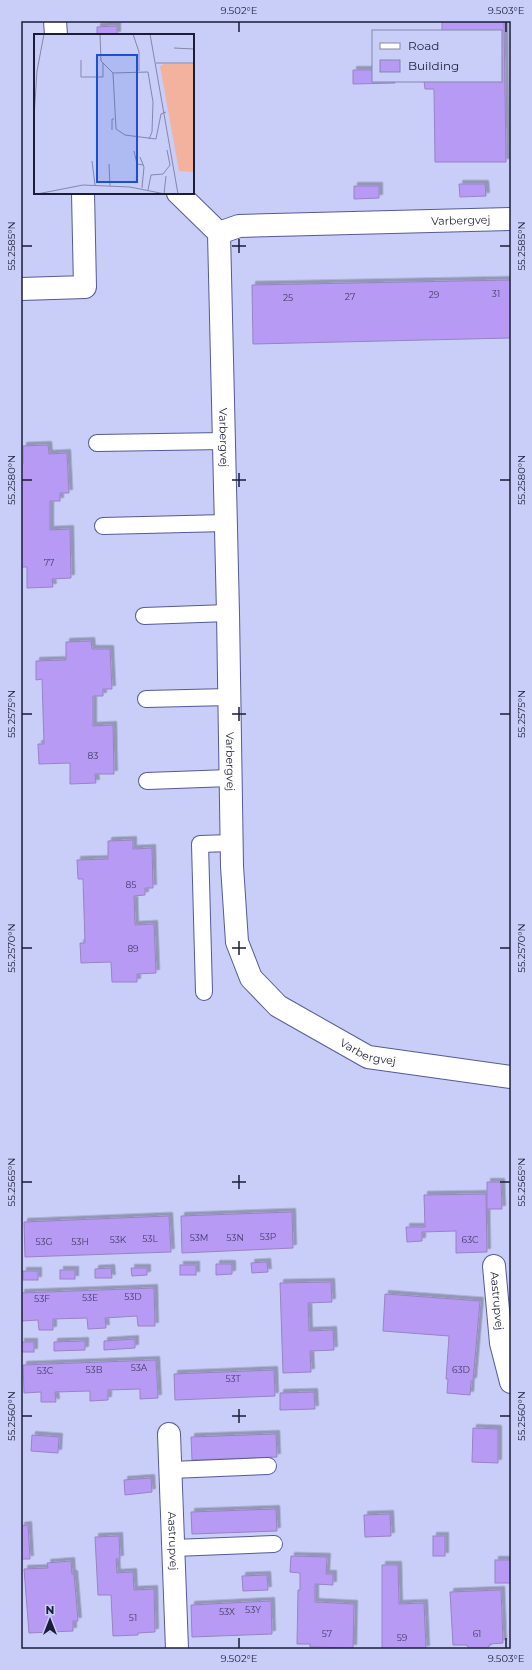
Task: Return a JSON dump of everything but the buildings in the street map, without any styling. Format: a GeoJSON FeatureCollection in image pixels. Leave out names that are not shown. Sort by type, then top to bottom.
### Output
{"type":"FeatureCollection","features":[{"type":"Feature","properties":{"kind":"street"},"geometry":{"type":"LineString","coordinates":[[55,21],[56,34]]}},
{"type":"Feature","properties":{"kind":"street"},"geometry":{"type":"LineString","coordinates":[[21,289],[85,287],[83,194]]}},
{"type":"Feature","properties":{"kind":"street"},"geometry":{"type":"LineString","coordinates":[[179,194],[219,233]]}},
{"type":"Feature","properties":{"kind":"street","name":"Varbergvej"},"geometry":{"type":"LineString","coordinates":[[511,219],[238,226],[219,233],[228,613],[231,844],[237,942],[251,978],[278,1006],[368,1057],[511,1077]]}},
{"type":"Feature","properties":{"kind":"street","name":"Aastrupvej"},"geometry":{"type":"LineString","coordinates":[[494,1266],[501,1343],[511,1382]]}},
{"type":"Feature","properties":{"kind":"street","name":"Aastrupvej"},"geometry":{"type":"LineString","coordinates":[[169,1434],[177,1649]]}},
{"type":"Feature","properties":{"kind":"lane"},"geometry":{"type":"LineString","coordinates":[[97,443],[224,441]]}},
{"type":"Feature","properties":{"kind":"lane"},"geometry":{"type":"LineString","coordinates":[[103,526],[226,523]]}},
{"type":"Feature","properties":{"kind":"lane"},"geometry":{"type":"LineString","coordinates":[[144,616],[228,613]]}},
{"type":"Feature","properties":{"kind":"lane"},"geometry":{"type":"LineString","coordinates":[[146,699],[229,697]]}},
{"type":"Feature","properties":{"kind":"lane"},"geometry":{"type":"LineString","coordinates":[[147,781],[230,778]]}},
{"type":"Feature","properties":{"kind":"lane"},"geometry":{"type":"LineString","coordinates":[[204,992],[200,844],[231,844]]}},
{"type":"Feature","properties":{"kind":"lane"},"geometry":{"type":"LineString","coordinates":[[171,1470],[268,1466]]}},
{"type":"Feature","properties":{"kind":"lane"},"geometry":{"type":"LineString","coordinates":[[174,1548],[274,1544]]}}]}
